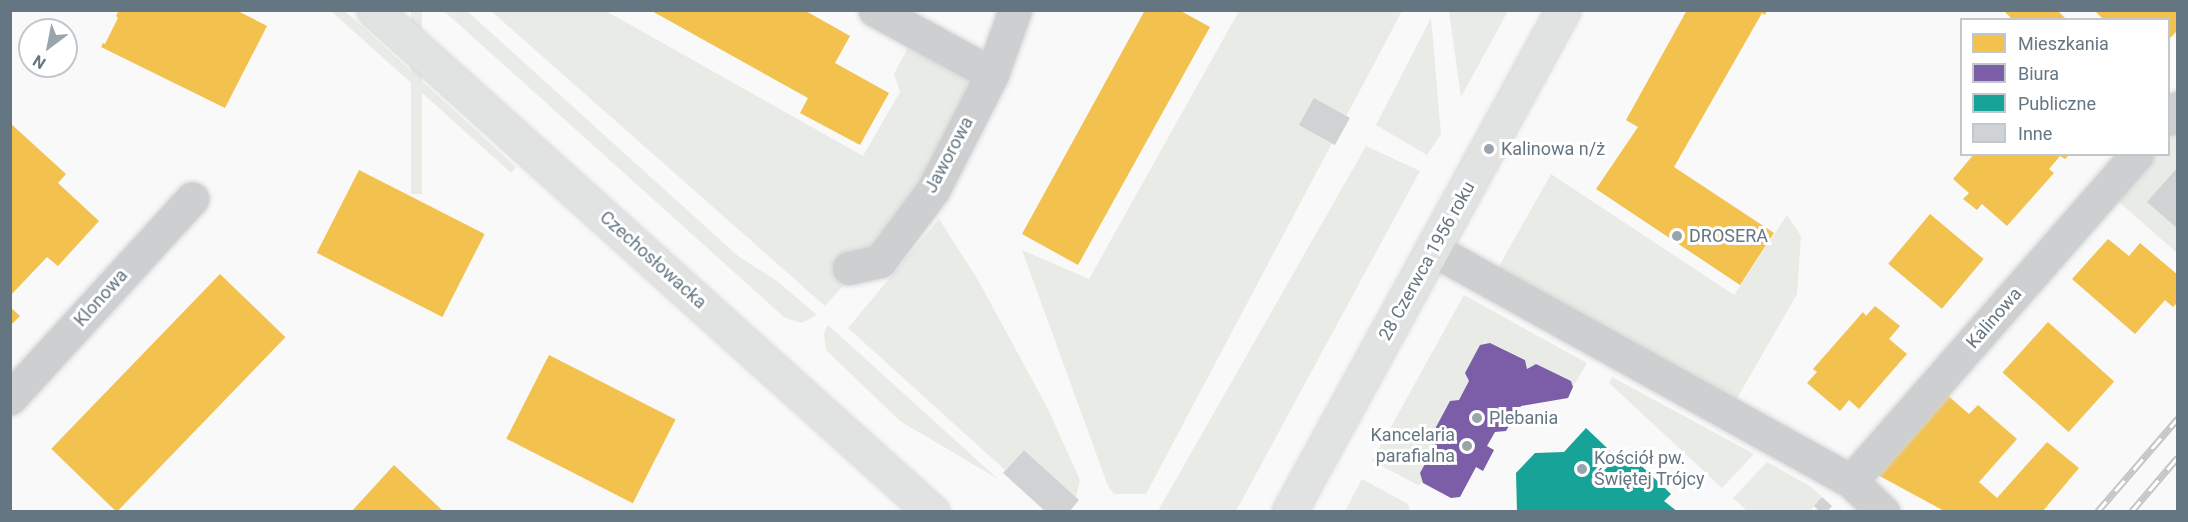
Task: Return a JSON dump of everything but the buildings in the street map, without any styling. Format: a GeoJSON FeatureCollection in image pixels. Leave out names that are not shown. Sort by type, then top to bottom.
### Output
{"type":"FeatureCollection","features":[{"type":"Feature","properties":{"kind":"street","name":"Czechosłowacka"},"geometry":{"type":"LineString","coordinates":[[374,10],[932,512]]}},
{"type":"Feature","properties":{"kind":"street"},"geometry":{"type":"LineString","coordinates":[[875,10],[992,74]]}},
{"type":"Feature","properties":{"kind":"street","name":"Jaworowa"},"geometry":{"type":"LineString","coordinates":[[849,268],[880,261],[933,190],[992,74],[1015,10]]}},
{"type":"Feature","properties":{"kind":"street","name":"28 Czerwca 1956 roku"},"geometry":{"type":"LineString","coordinates":[[1289,512],[1563,10]]}},
{"type":"Feature","properties":{"kind":"street","name":"Kalinowa"},"geometry":{"type":"LineString","coordinates":[[1851,481],[2135,156]]}},
{"type":"Feature","properties":{"kind":"street","name":"Klonowa"},"geometry":{"type":"LineString","coordinates":[[10,398],[192,199]]}},
{"type":"Feature","properties":{"kind":"street"},"geometry":{"type":"LineString","coordinates":[[1434,250],[1851,481],[1883,512]]}},
{"type":"Feature","properties":{"kind":"shaded area"},"geometry":{"type":"Polygon","coordinates":[[[331,11],[344,11],[354,19],[516,167],[511,173],[331,11]]]}},
{"type":"Feature","properties":{"kind":"shaded area"},"geometry":{"type":"Polygon","coordinates":[[[411,11],[422,11],[422,194],[411,194],[411,11]]]}},
{"type":"Feature","properties":{"kind":"shaded area"},"geometry":{"type":"Polygon","coordinates":[[[444,11],[467,11],[738,256],[777,281],[817,315],[802,323],[785,318],[444,11]]]}},
{"type":"Feature","properties":{"kind":"shaded area"},"geometry":{"type":"Polygon","coordinates":[[[491,11],[606,11],[863,156],[900,92],[894,74],[911,42],[976,78],[923,183],[872,254],[825,306],[491,11]]]}},
{"type":"Feature","properties":{"kind":"shaded area"},"geometry":{"type":"Polygon","coordinates":[[[1239,11],[1402,11],[1146,494],[1114,494],[1108,486],[1022,250],[1089,279],[1239,11]]]}},
{"type":"Feature","properties":{"kind":"shaded area"},"geometry":{"type":"Polygon","coordinates":[[[1449,11],[1508,11],[1461,97],[1449,11]]]}},
{"type":"Feature","properties":{"kind":"shaded area"},"geometry":{"type":"Polygon","coordinates":[[[1431,18],[1441,134],[1427,155],[1376,125],[1431,18]]]}},
{"type":"Feature","properties":{"kind":"shaded area"},"geometry":{"type":"Polygon","coordinates":[[[2177,130],[2177,253],[2117,200],[2155,156],[2170,156],[2170,140],[2177,130]]]}},
{"type":"Feature","properties":{"kind":"shaded area"},"geometry":{"type":"Polygon","coordinates":[[[1366,146],[1420,171],[1236,511],[1158,511],[1366,146]]]}},
{"type":"Feature","properties":{"kind":"shaded area"},"geometry":{"type":"Polygon","coordinates":[[[1551,174],[1734,295],[1787,215],[1801,236],[1797,294],[1736,400],[1498,268],[1551,174]]]}},
{"type":"Feature","properties":{"kind":"shaded area"},"geometry":{"type":"Polygon","coordinates":[[[939,219],[978,280],[1048,409],[1080,480],[1076,497],[1024,450],[1005,470],[848,328],[939,219]]]}},
{"type":"Feature","properties":{"kind":"shaded area"},"geometry":{"type":"Polygon","coordinates":[[[1464,295],[1587,363],[1573,387],[1571,381],[1536,364],[1527,369],[1525,359],[1490,343],[1420,473],[1424,482],[1418,485],[1372,461],[1464,295]]]}},
{"type":"Feature","properties":{"kind":"shaded area"},"geometry":{"type":"Polygon","coordinates":[[[828,325],[998,479],[900,421],[826,350],[824,333],[828,325]]]}},
{"type":"Feature","properties":{"kind":"shaded area"},"geometry":{"type":"Polygon","coordinates":[[[1612,377],[1754,454],[1722,488],[1609,383],[1612,377]]]}},
{"type":"Feature","properties":{"kind":"shaded area"},"geometry":{"type":"Polygon","coordinates":[[[1767,462],[1810,486],[1822,497],[1809,512],[1747,511],[1733,498],[1767,462]]]}},
{"type":"Feature","properties":{"kind":"shaded area"},"geometry":{"type":"Polygon","coordinates":[[[1362,479],[1408,504],[1410,511],[1345,511],[1362,479]]]}},
{"type":"Feature","properties":{"kind":"railway"},"geometry":{"type":"LineString","coordinates":[[2097,512],[2178,418]]}},
{"type":"Feature","properties":{"kind":"railway"},"geometry":{"type":"LineString","coordinates":[[2131,512],[2178,457]]}},
{"type":"Feature","properties":{"kind":"place","name":"Kalinowa n/ż"},"geometry":{"type":"Point","coordinates":[1489,149]}},
{"type":"Feature","properties":{"kind":"place","name":"DROSERA"},"geometry":{"type":"Point","coordinates":[1677,236]}},
{"type":"Feature","properties":{"kind":"place","name":"Plebania"},"geometry":{"type":"Point","coordinates":[1477,418]}},
{"type":"Feature","properties":{"kind":"place","name":"Kancelaria parafialna"},"geometry":{"type":"Point","coordinates":[1467,446]}},
{"type":"Feature","properties":{"kind":"place","name":"Kościół pw. Świętej Trójcy"},"geometry":{"type":"Point","coordinates":[1582,469]}}]}
